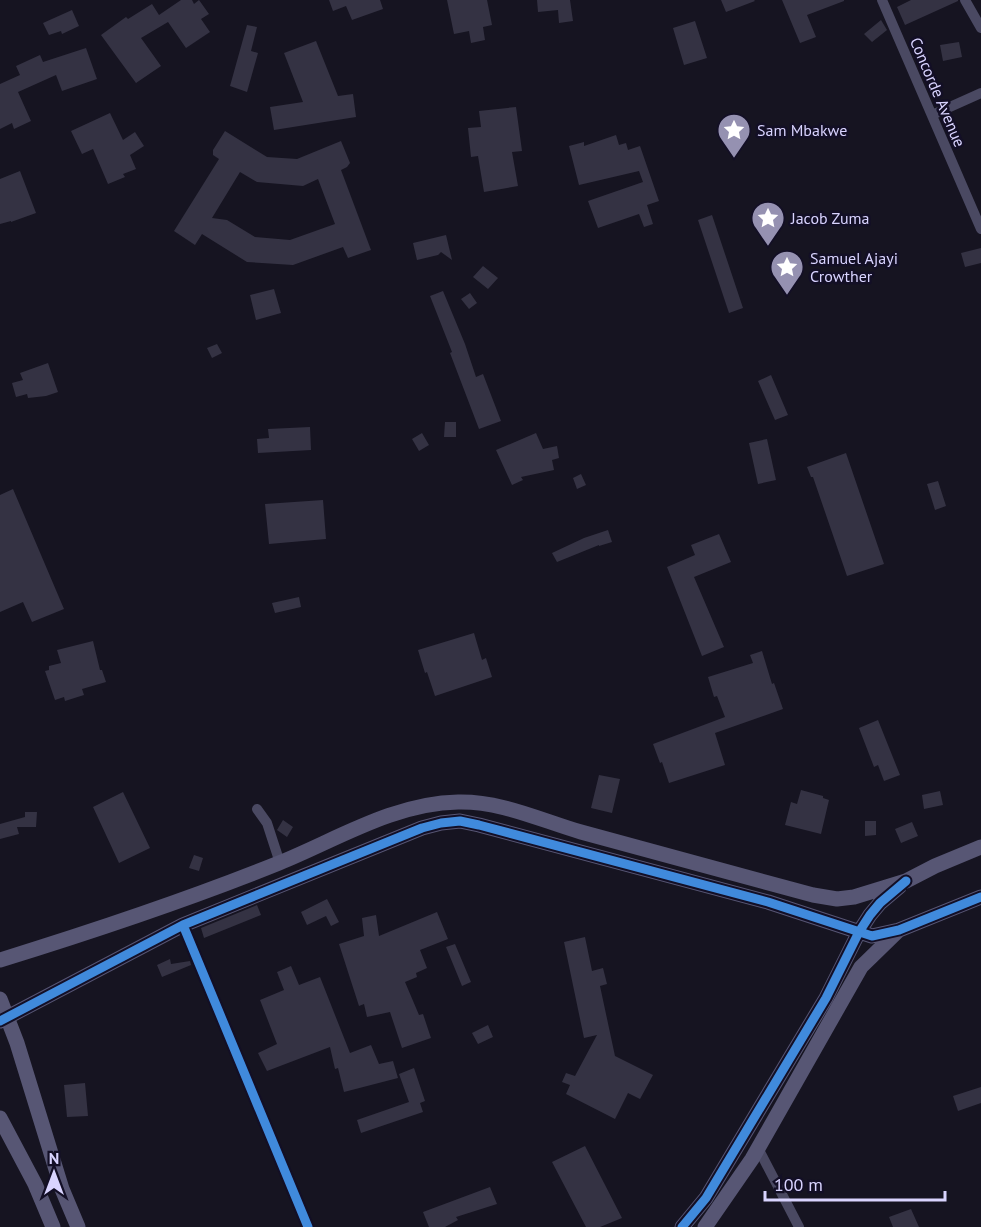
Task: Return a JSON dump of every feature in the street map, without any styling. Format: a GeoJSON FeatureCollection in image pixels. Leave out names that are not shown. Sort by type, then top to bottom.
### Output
{"type":"FeatureCollection","features":[{"type":"Feature","properties":{"kind":"street","name":"Concorde Avenue"},"geometry":{"type":"LineString","coordinates":[[882,0],[981,229]]}},
{"type":"Feature","properties":{"kind":"street"},"geometry":{"type":"LineString","coordinates":[[965,0],[981,28]]}},
{"type":"Feature","properties":{"kind":"street"},"geometry":{"type":"LineString","coordinates":[[932,115],[981,93]]}},
{"type":"Feature","properties":{"kind":"street"},"geometry":{"type":"LineString","coordinates":[[0,960],[150,912],[280,862],[378,820],[421,805],[458,802],[498,806],[578,831],[813,895],[837,899],[846,899],[906,881],[981,847]]}},
{"type":"Feature","properties":{"kind":"street"},"geometry":{"type":"LineString","coordinates":[[440,804],[441,823]]}},
{"type":"Feature","properties":{"kind":"street"},"geometry":{"type":"LineString","coordinates":[[257,809],[267,823],[280,862]]}},
{"type":"Feature","properties":{"kind":"street"},"geometry":{"type":"LineString","coordinates":[[4,1019],[183,925],[422,828],[441,823],[460,821],[479,825],[768,902],[872,936],[899,930],[981,897]]}},
{"type":"Feature","properties":{"kind":"street"},"geometry":{"type":"LineString","coordinates":[[682,1227],[706,1198],[826,998],[870,915],[880,903],[906,881]]}},
{"type":"Feature","properties":{"kind":"street"},"geometry":{"type":"LineString","coordinates":[[183,925],[308,1227]]}},
{"type":"Feature","properties":{"kind":"street"},"geometry":{"type":"LineString","coordinates":[[705,1227],[752,1159],[861,967],[899,930]]}},
{"type":"Feature","properties":{"kind":"street"},"geometry":{"type":"LineString","coordinates":[[0,999],[4,1019],[62,1189],[78,1227]]}},
{"type":"Feature","properties":{"kind":"street"},"geometry":{"type":"LineString","coordinates":[[0,1118],[35,1184],[53,1227]]}},
{"type":"Feature","properties":{"kind":"street"},"geometry":{"type":"LineString","coordinates":[[758,1148],[799,1227]]}},
{"type":"Feature","properties":{"kind":"building"},"geometry":{"type":"Polygon","coordinates":[[[181,0],[192,0],[194,4],[199,0],[209,14],[201,19],[210,32],[186,48],[168,22],[141,38],[161,66],[136,83],[101,35],[126,17],[128,19],[152,4],[159,15],[181,0]]]}},
{"type":"Feature","properties":{"kind":"building"},"geometry":{"type":"Polygon","coordinates":[[[329,0],[380,0],[383,9],[352,20],[346,6],[333,11],[329,0]]]}},
{"type":"Feature","properties":{"kind":"building"},"geometry":{"type":"Polygon","coordinates":[[[447,0],[487,0],[492,25],[483,27],[485,40],[471,43],[469,31],[454,34],[447,0]]]}},
{"type":"Feature","properties":{"kind":"building"},"geometry":{"type":"Polygon","coordinates":[[[537,0],[570,0],[573,21],[559,23],[558,10],[538,12],[537,0]]]}},
{"type":"Feature","properties":{"kind":"building"},"geometry":{"type":"Polygon","coordinates":[[[721,0],[754,0],[755,1],[726,12],[721,0]]]}},
{"type":"Feature","properties":{"kind":"building"},"geometry":{"type":"Polygon","coordinates":[[[782,0],[844,1],[807,15],[816,37],[800,43],[782,0]]]}},
{"type":"Feature","properties":{"kind":"building"},"geometry":{"type":"Polygon","coordinates":[[[911,0],[958,1],[905,25],[897,7],[911,0]]]}},
{"type":"Feature","properties":{"kind":"building"},"geometry":{"type":"Polygon","coordinates":[[[72,10],[79,26],[62,34],[61,31],[49,35],[43,23],[72,10]]]}},
{"type":"Feature","properties":{"kind":"building"},"geometry":{"type":"Polygon","coordinates":[[[881,20],[887,30],[872,42],[864,34],[881,20]]]}},
{"type":"Feature","properties":{"kind":"building"},"geometry":{"type":"Polygon","coordinates":[[[695,21],[707,58],[684,65],[673,28],[695,21]]]}},
{"type":"Feature","properties":{"kind":"building"},"geometry":{"type":"Polygon","coordinates":[[[247,25],[257,27],[251,51],[258,53],[247,92],[230,86],[247,25]]]}},
{"type":"Feature","properties":{"kind":"building"},"geometry":{"type":"Polygon","coordinates":[[[316,41],[338,96],[353,94],[356,117],[274,130],[270,107],[303,102],[284,53],[316,41]]]}},
{"type":"Feature","properties":{"kind":"building"},"geometry":{"type":"Polygon","coordinates":[[[959,42],[962,57],[943,61],[940,45],[959,42]]]}},
{"type":"Feature","properties":{"kind":"building"},"geometry":{"type":"Polygon","coordinates":[[[86,48],[97,79],[62,91],[56,75],[18,92],[31,121],[14,129],[12,123],[0,129],[0,84],[20,75],[16,66],[40,55],[43,62],[86,48]]]}},
{"type":"Feature","properties":{"kind":"building"},"geometry":{"type":"Polygon","coordinates":[[[516,107],[522,151],[512,152],[518,186],[484,192],[478,156],[471,157],[468,128],[481,127],[479,111],[516,107]]]}},
{"type":"Feature","properties":{"kind":"building"},"geometry":{"type":"Polygon","coordinates":[[[110,113],[123,140],[135,132],[144,146],[130,155],[136,169],[123,174],[125,177],[108,184],[93,149],[82,154],[71,131],[110,113]]]}},
{"type":"Feature","properties":{"kind":"building"},"geometry":{"type":"Polygon","coordinates":[[[225,131],[267,157],[297,159],[341,141],[350,163],[341,170],[371,250],[348,258],[343,247],[293,265],[247,262],[202,234],[195,245],[174,231],[219,159],[213,155],[213,150],[225,131]],[[240,172],[212,218],[227,220],[255,237],[290,240],[335,224],[318,179],[303,186],[257,182],[240,172]]]}},
{"type":"Feature","properties":{"kind":"building"},"geometry":{"type":"Polygon","coordinates":[[[616,135],[619,145],[626,143],[628,150],[640,146],[659,201],[647,205],[653,224],[644,227],[639,214],[598,228],[588,201],[643,182],[639,171],[579,185],[569,146],[584,142],[584,146],[616,135]]]}},
{"type":"Feature","properties":{"kind":"building"},"geometry":{"type":"Polygon","coordinates":[[[20,171],[36,213],[0,224],[0,179],[20,171]]]}},
{"type":"Feature","properties":{"kind":"building"},"geometry":{"type":"Polygon","coordinates":[[[712,215],[743,308],[729,313],[698,220],[712,215]]]}},
{"type":"Feature","properties":{"kind":"building"},"geometry":{"type":"Polygon","coordinates":[[[446,235],[452,260],[441,252],[438,255],[417,260],[413,243],[446,235]]]}},
{"type":"Feature","properties":{"kind":"building"},"geometry":{"type":"Polygon","coordinates":[[[981,248],[981,263],[965,267],[961,253],[981,248]]]}},
{"type":"Feature","properties":{"kind":"building"},"geometry":{"type":"Polygon","coordinates":[[[483,266],[498,278],[488,289],[473,277],[483,266]]]}},
{"type":"Feature","properties":{"kind":"building"},"geometry":{"type":"Polygon","coordinates":[[[274,289],[281,313],[256,320],[250,295],[274,289]]]}},
{"type":"Feature","properties":{"kind":"building"},"geometry":{"type":"Polygon","coordinates":[[[443,291],[476,377],[483,374],[501,421],[479,429],[430,296],[443,291]]]}},
{"type":"Feature","properties":{"kind":"building"},"geometry":{"type":"Polygon","coordinates":[[[470,293],[477,303],[469,309],[461,299],[470,293]]]}},
{"type":"Feature","properties":{"kind":"building"},"geometry":{"type":"Polygon","coordinates":[[[217,344],[222,353],[212,358],[207,348],[217,344]]]}},
{"type":"Feature","properties":{"kind":"building"},"geometry":{"type":"Polygon","coordinates":[[[48,363],[58,392],[46,396],[28,398],[27,394],[16,397],[12,383],[23,380],[20,373],[48,363]]]}},
{"type":"Feature","properties":{"kind":"building"},"geometry":{"type":"Polygon","coordinates":[[[771,375],[788,415],[775,420],[758,381],[771,375]]]}},
{"type":"Feature","properties":{"kind":"building"},"geometry":{"type":"Polygon","coordinates":[[[445,422],[456,422],[456,437],[444,437],[445,422]]]}},
{"type":"Feature","properties":{"kind":"building"},"geometry":{"type":"Polygon","coordinates":[[[310,427],[311,450],[258,453],[257,439],[269,438],[268,429],[310,427]]]}},
{"type":"Feature","properties":{"kind":"building"},"geometry":{"type":"Polygon","coordinates":[[[422,433],[429,445],[419,451],[412,439],[422,433]]]}},
{"type":"Feature","properties":{"kind":"building"},"geometry":{"type":"Polygon","coordinates":[[[536,433],[543,449],[557,446],[559,458],[552,460],[554,470],[521,477],[523,480],[512,485],[496,450],[536,433]]]}},
{"type":"Feature","properties":{"kind":"building"},"geometry":{"type":"Polygon","coordinates":[[[767,439],[776,480],[758,484],[749,443],[767,439]]]}},
{"type":"Feature","properties":{"kind":"building"},"geometry":{"type":"Polygon","coordinates":[[[846,453],[884,564],[847,576],[813,477],[807,467],[846,453]]]}},
{"type":"Feature","properties":{"kind":"building"},"geometry":{"type":"Polygon","coordinates":[[[581,474],[586,485],[577,489],[573,478],[581,474]]]}},
{"type":"Feature","properties":{"kind":"building"},"geometry":{"type":"Polygon","coordinates":[[[938,481],[946,506],[935,510],[927,484],[938,481]]]}},
{"type":"Feature","properties":{"kind":"building"},"geometry":{"type":"Polygon","coordinates":[[[13,489],[64,609],[32,622],[23,602],[0,612],[0,495],[13,489]]]}},
{"type":"Feature","properties":{"kind":"building"},"geometry":{"type":"Polygon","coordinates":[[[323,500],[326,539],[269,544],[265,504],[323,500]]]}},
{"type":"Feature","properties":{"kind":"building"},"geometry":{"type":"Polygon","coordinates":[[[608,530],[612,542],[557,562],[552,553],[584,538],[608,530]]]}},
{"type":"Feature","properties":{"kind":"building"},"geometry":{"type":"Polygon","coordinates":[[[719,534],[731,562],[694,577],[724,647],[702,656],[667,567],[695,555],[691,545],[719,534]]]}},
{"type":"Feature","properties":{"kind":"building"},"geometry":{"type":"Polygon","coordinates":[[[299,597],[301,607],[275,613],[272,603],[299,597]]]}},
{"type":"Feature","properties":{"kind":"building"},"geometry":{"type":"Polygon","coordinates":[[[474,633],[482,660],[486,658],[492,677],[435,696],[418,650],[474,633]]]}},
{"type":"Feature","properties":{"kind":"building"},"geometry":{"type":"Polygon","coordinates":[[[93,641],[100,670],[106,682],[82,689],[84,695],[65,701],[64,697],[55,700],[45,671],[49,670],[49,666],[61,663],[57,650],[93,641]]]}},
{"type":"Feature","properties":{"kind":"building"},"geometry":{"type":"Polygon","coordinates":[[[762,651],[772,684],[774,683],[783,709],[715,733],[725,765],[669,783],[653,744],[725,717],[717,696],[714,697],[708,677],[753,663],[750,655],[762,651]]]}},
{"type":"Feature","properties":{"kind":"building"},"geometry":{"type":"Polygon","coordinates":[[[878,720],[900,775],[884,781],[878,765],[874,767],[859,728],[878,720]]]}},
{"type":"Feature","properties":{"kind":"building"},"geometry":{"type":"Polygon","coordinates":[[[599,775],[620,779],[612,813],[591,808],[599,775]]]}},
{"type":"Feature","properties":{"kind":"building"},"geometry":{"type":"Polygon","coordinates":[[[801,790],[829,800],[821,834],[785,825],[791,802],[797,804],[801,790]]]}},
{"type":"Feature","properties":{"kind":"building"},"geometry":{"type":"Polygon","coordinates":[[[940,791],[943,805],[924,809],[922,795],[940,791]]]}},
{"type":"Feature","properties":{"kind":"building"},"geometry":{"type":"Polygon","coordinates":[[[123,792],[150,848],[119,863],[93,807],[123,792]]]}},
{"type":"Feature","properties":{"kind":"building"},"geometry":{"type":"Polygon","coordinates":[[[25,812],[37,812],[36,827],[17,827],[19,834],[0,839],[0,824],[25,817],[25,812]]]}},
{"type":"Feature","properties":{"kind":"building"},"geometry":{"type":"Polygon","coordinates":[[[283,820],[293,827],[287,837],[277,830],[283,820]]]}},
{"type":"Feature","properties":{"kind":"building"},"geometry":{"type":"Polygon","coordinates":[[[865,821],[876,821],[876,835],[865,836],[865,821]]]}},
{"type":"Feature","properties":{"kind":"building"},"geometry":{"type":"Polygon","coordinates":[[[912,822],[918,836],[901,843],[895,829],[912,822]]]}},
{"type":"Feature","properties":{"kind":"building"},"geometry":{"type":"Polygon","coordinates":[[[194,855],[203,858],[199,871],[189,868],[194,855]]]}},
{"type":"Feature","properties":{"kind":"building"},"geometry":{"type":"Polygon","coordinates":[[[327,899],[339,922],[331,926],[326,916],[307,925],[301,912],[327,899]]]}},
{"type":"Feature","properties":{"kind":"building"},"geometry":{"type":"Polygon","coordinates":[[[257,905],[261,915],[204,938],[201,928],[257,905]]]}},
{"type":"Feature","properties":{"kind":"building"},"geometry":{"type":"Polygon","coordinates":[[[437,912],[448,939],[420,950],[427,968],[416,973],[417,977],[405,982],[419,1015],[423,1014],[431,1038],[402,1048],[390,1012],[367,1017],[364,1004],[359,1006],[339,944],[364,936],[362,918],[376,915],[379,936],[437,912]]]}},
{"type":"Feature","properties":{"kind":"building"},"geometry":{"type":"Polygon","coordinates":[[[585,937],[592,971],[603,968],[607,984],[600,986],[615,1056],[653,1075],[640,1099],[628,1093],[615,1119],[566,1094],[570,1085],[562,1082],[566,1073],[575,1076],[597,1035],[584,1038],[564,942],[585,937]]]}},
{"type":"Feature","properties":{"kind":"building"},"geometry":{"type":"Polygon","coordinates":[[[455,944],[471,982],[462,986],[446,947],[455,944]]]}},
{"type":"Feature","properties":{"kind":"building"},"geometry":{"type":"Polygon","coordinates":[[[170,959],[171,964],[190,961],[191,965],[162,977],[157,965],[170,959]]]}},
{"type":"Feature","properties":{"kind":"building"},"geometry":{"type":"Polygon","coordinates":[[[291,966],[299,985],[320,977],[350,1053],[371,1045],[379,1064],[393,1061],[398,1078],[344,1092],[330,1047],[267,1071],[258,1053],[277,1044],[260,1000],[284,990],[277,972],[291,966]]]}},
{"type":"Feature","properties":{"kind":"building"},"geometry":{"type":"Polygon","coordinates":[[[488,1025],[493,1037],[478,1044],[472,1033],[488,1025]]]}},
{"type":"Feature","properties":{"kind":"building"},"geometry":{"type":"Polygon","coordinates":[[[414,1068],[425,1101],[420,1103],[423,1112],[361,1133],[357,1120],[409,1102],[399,1074],[414,1068]]]}},
{"type":"Feature","properties":{"kind":"building"},"geometry":{"type":"Polygon","coordinates":[[[85,1083],[88,1116],[67,1117],[64,1085],[85,1083]]]}},
{"type":"Feature","properties":{"kind":"building"},"geometry":{"type":"Polygon","coordinates":[[[981,1087],[981,1103],[958,1111],[953,1096],[981,1087]]]}},
{"type":"Feature","properties":{"kind":"building"},"geometry":{"type":"Polygon","coordinates":[[[585,1146],[622,1218],[600,1227],[586,1227],[552,1162],[585,1146]]]}},
{"type":"Feature","properties":{"kind":"building"},"geometry":{"type":"Polygon","coordinates":[[[490,1187],[497,1204],[456,1217],[458,1220],[445,1227],[429,1227],[423,1212],[490,1187]]]}},
{"type":"Feature","properties":{"kind":"building"},"geometry":{"type":"Polygon","coordinates":[[[911,1209],[919,1227],[893,1227],[889,1217],[911,1209]]]}},
{"type":"Feature","properties":{"kind":"cycle path"},"geometry":{"type":"LineString","coordinates":[[0,1021],[183,925],[422,828],[441,823],[460,821],[479,825],[768,902],[872,936],[899,930],[981,897]]}},
{"type":"Feature","properties":{"kind":"cycle path"},"geometry":{"type":"LineString","coordinates":[[682,1227],[706,1198],[826,998],[870,915],[880,903],[906,881]]}},
{"type":"Feature","properties":{"kind":"cycle path"},"geometry":{"type":"LineString","coordinates":[[183,925],[308,1227]]}},
{"type":"Feature","properties":{"kind":"place","name":"Sam Mbakwe"},"geometry":{"type":"Point","coordinates":[734,159]}},
{"type":"Feature","properties":{"kind":"place","name":"Jacob Zuma"},"geometry":{"type":"Point","coordinates":[768,247]}},
{"type":"Feature","properties":{"kind":"place","name":"Samuel Ajayi Crowther"},"geometry":{"type":"Point","coordinates":[787,296]}}]}
